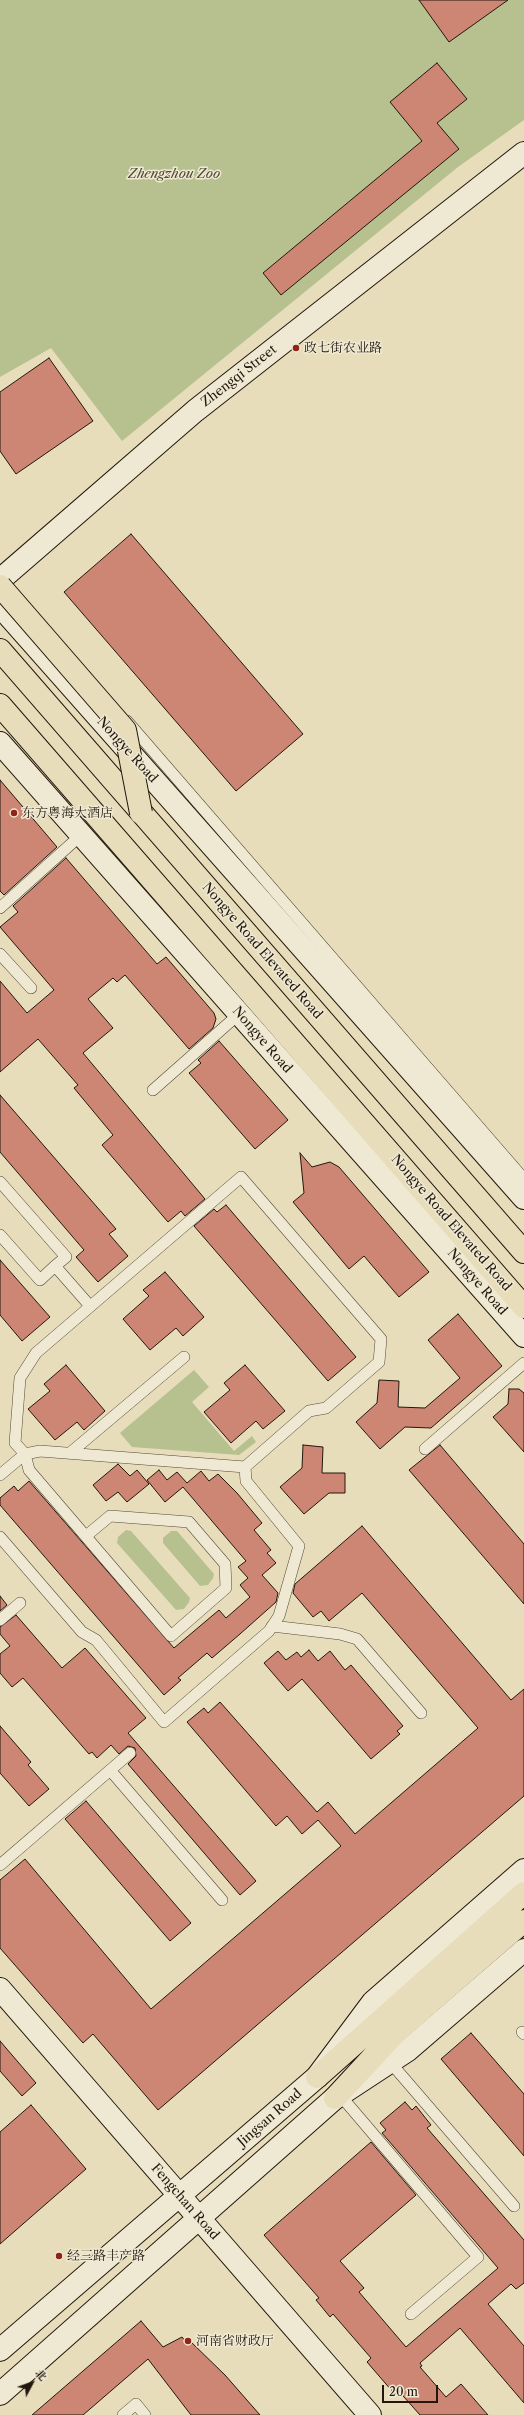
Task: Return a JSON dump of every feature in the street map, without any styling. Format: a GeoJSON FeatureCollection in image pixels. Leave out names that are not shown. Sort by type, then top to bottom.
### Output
{"type":"FeatureCollection","features":[{"type":"Feature","properties":{"kind":"highway"},"geometry":{"type":"LineString","coordinates":[[1,581],[125,730],[141,812]]}},
{"type":"Feature","properties":{"kind":"highway","name":"Nongye Road Elevated Road"},"geometry":{"type":"LineString","coordinates":[[0,650],[524,1252]]}},
{"type":"Feature","properties":{"kind":"highway","name":"Nongye Road Elevated Road"},"geometry":{"type":"LineString","coordinates":[[0,705],[524,1307]]}},
{"type":"Feature","properties":{"kind":"highway"},"geometry":{"type":"LineString","coordinates":[[317,2077],[524,1893]]}},
{"type":"Feature","properties":{"kind":"highway"},"geometry":{"type":"LineString","coordinates":[[337,2097],[396,2032],[524,1921]]}},
{"type":"Feature","properties":{"kind":"street","name":"Zhengqi Street"},"geometry":{"type":"LineString","coordinates":[[1,581],[195,411],[524,153]]}},
{"type":"Feature","properties":{"kind":"street","name":"Nongye Road"},"geometry":{"type":"LineString","coordinates":[[0,606],[524,1198]]}},
{"type":"Feature","properties":{"kind":"street","name":"Nongye Road"},"geometry":{"type":"LineString","coordinates":[[0,743],[524,1336]]}},
{"type":"Feature","properties":{"kind":"street","name":"Jingsan Road"},"geometry":{"type":"LineString","coordinates":[[0,2350],[317,2077],[373,2002],[524,1870]]}},
{"type":"Feature","properties":{"kind":"street"},"geometry":{"type":"LineString","coordinates":[[0,2394],[337,2097],[408,2050],[524,1950]]}},
{"type":"Feature","properties":{"kind":"street","name":"Fengchan Road"},"geometry":{"type":"LineString","coordinates":[[2,1996],[200,2218],[370,2415]]}},
{"type":"Feature","properties":{"kind":"lane"},"geometry":{"type":"LineString","coordinates":[[1,581],[524,1179]]}},
{"type":"Feature","properties":{"kind":"lane"},"geometry":{"type":"LineString","coordinates":[[0,908],[81,835]]}},
{"type":"Feature","properties":{"kind":"lane"},"geometry":{"type":"LineString","coordinates":[[0,954],[31,988]]}},
{"type":"Feature","properties":{"kind":"lane"},"geometry":{"type":"LineString","coordinates":[[153,1090],[239,1014]]}},
{"type":"Feature","properties":{"kind":"lane"},"geometry":{"type":"LineString","coordinates":[[0,1476],[25,1454],[40,1451],[245,1466],[309,1411],[326,1408],[379,1362],[381,1339],[241,1177],[36,1353],[20,1378],[16,1443],[25,1454],[29,1470],[171,1636],[226,1588],[225,1564],[189,1522],[110,1516],[86,1536]]}},
{"type":"Feature","properties":{"kind":"lane"},"geometry":{"type":"LineString","coordinates":[[0,1182],[66,1257],[40,1280],[0,1235]]}},
{"type":"Feature","properties":{"kind":"lane"},"geometry":{"type":"LineString","coordinates":[[55,1266],[90,1306]]}},
{"type":"Feature","properties":{"kind":"lane"},"geometry":{"type":"LineString","coordinates":[[70,1453],[184,1357]]}},
{"type":"Feature","properties":{"kind":"lane"},"geometry":{"type":"LineString","coordinates":[[425,1449],[524,1362]]}},
{"type":"Feature","properties":{"kind":"lane"},"geometry":{"type":"LineString","coordinates":[[0,1538],[82,1632],[96,1640],[164,1722],[272,1626],[280,1616],[299,1546],[246,1481],[245,1466]]}},
{"type":"Feature","properties":{"kind":"lane"},"geometry":{"type":"LineString","coordinates":[[0,1620],[20,1602]]}},
{"type":"Feature","properties":{"kind":"lane"},"geometry":{"type":"LineString","coordinates":[[272,1626],[340,1634],[357,1640],[421,1713]]}},
{"type":"Feature","properties":{"kind":"lane"},"geometry":{"type":"LineString","coordinates":[[0,1865],[130,1753]]}},
{"type":"Feature","properties":{"kind":"lane"},"geometry":{"type":"LineString","coordinates":[[110,1770],[222,1900]]}},
{"type":"Feature","properties":{"kind":"lane"},"geometry":{"type":"LineString","coordinates":[[390,2062],[514,2206]]}},
{"type":"Feature","properties":{"kind":"lane"},"geometry":{"type":"LineString","coordinates":[[337,2097],[478,2257],[411,2314]]}},
{"type":"Feature","properties":{"kind":"lane"},"geometry":{"type":"LineString","coordinates":[[123,2415],[136,2404],[145,2415]]}},
{"type":"Feature","properties":{"kind":"green space","name":"Zhengzhou Zoo"},"geometry":{"type":"Polygon","coordinates":[[[0,0],[524,0],[524,120],[458,167],[122,441],[51,348],[0,377],[0,0]]]}},
{"type":"Feature","properties":{"kind":"green space"},"geometry":{"type":"Polygon","coordinates":[[[194,1370],[209,1387],[192,1402],[234,1451],[252,1436],[256,1442],[239,1455],[132,1447],[120,1433],[194,1370]]]}},
{"type":"Feature","properties":{"kind":"green space"},"geometry":{"type":"Polygon","coordinates":[[[126,1530],[131,1531],[190,1598],[184,1609],[176,1610],[117,1543],[118,1537],[126,1530]]]}},
{"type":"Feature","properties":{"kind":"green space"},"geometry":{"type":"Polygon","coordinates":[[[171,1531],[177,1531],[214,1574],[208,1585],[200,1586],[163,1543],[163,1538],[171,1531]]]}},
{"type":"Feature","properties":{"kind":"building"},"geometry":{"type":"Polygon","coordinates":[[[419,0],[508,0],[449,42],[419,0]]]}},
{"type":"Feature","properties":{"kind":"building"},"geometry":{"type":"Polygon","coordinates":[[[437,63],[467,99],[437,123],[459,149],[281,295],[263,273],[422,141],[390,102],[437,63]]]}},
{"type":"Feature","properties":{"kind":"building"},"geometry":{"type":"Polygon","coordinates":[[[49,358],[93,421],[16,474],[0,451],[0,392],[49,358]]]}},
{"type":"Feature","properties":{"kind":"building"},"geometry":{"type":"Polygon","coordinates":[[[131,534],[303,734],[236,791],[64,592],[131,534]]]}},
{"type":"Feature","properties":{"kind":"building","name":"东方粤海大酒店"},"geometry":{"type":"Polygon","coordinates":[[[0,780],[57,847],[4,895],[0,891],[0,780]]]}},
{"type":"Feature","properties":{"kind":"building"},"geometry":{"type":"Polygon","coordinates":[[[66,858],[157,964],[166,957],[214,1013],[216,1019],[213,1028],[189,1049],[125,975],[117,982],[113,978],[88,999],[113,1028],[83,1053],[205,1199],[185,1216],[181,1211],[168,1222],[102,1145],[113,1135],[74,1088],[78,1085],[38,1039],[0,1072],[0,981],[27,1013],[54,990],[0,927],[18,912],[13,906],[66,858]]]}},
{"type":"Feature","properties":{"kind":"building"},"geometry":{"type":"Polygon","coordinates":[[[219,1041],[288,1120],[255,1149],[189,1073],[201,1063],[198,1060],[219,1041]]]}},
{"type":"Feature","properties":{"kind":"building"},"geometry":{"type":"Polygon","coordinates":[[[0,1095],[116,1229],[109,1234],[128,1256],[98,1282],[76,1257],[84,1250],[0,1152],[0,1095]]]}},
{"type":"Feature","properties":{"kind":"building"},"geometry":{"type":"Polygon","coordinates":[[[300,1153],[312,1167],[330,1162],[339,1167],[429,1272],[399,1297],[364,1256],[349,1269],[293,1202],[304,1193],[300,1153]]]}},
{"type":"Feature","properties":{"kind":"building"},"geometry":{"type":"Polygon","coordinates":[[[226,1205],[356,1357],[328,1381],[194,1226],[214,1209],[217,1212],[226,1205]]]}},
{"type":"Feature","properties":{"kind":"building"},"geometry":{"type":"Polygon","coordinates":[[[0,1260],[50,1317],[22,1341],[0,1315],[0,1260]]]}},
{"type":"Feature","properties":{"kind":"building"},"geometry":{"type":"Polygon","coordinates":[[[165,1272],[204,1317],[183,1336],[176,1328],[150,1350],[123,1319],[149,1296],[143,1290],[165,1272]]]}},
{"type":"Feature","properties":{"kind":"building"},"geometry":{"type":"Polygon","coordinates":[[[458,1314],[502,1366],[431,1428],[405,1427],[380,1449],[356,1422],[377,1403],[379,1380],[399,1381],[398,1407],[425,1408],[460,1378],[428,1340],[458,1314]]]}},
{"type":"Feature","properties":{"kind":"building"},"geometry":{"type":"Polygon","coordinates":[[[66,1365],[105,1411],[84,1430],[77,1422],[55,1440],[28,1409],[50,1391],[44,1384],[66,1365]]]}},
{"type":"Feature","properties":{"kind":"building"},"geometry":{"type":"Polygon","coordinates":[[[245,1365],[285,1411],[263,1429],[256,1421],[231,1443],[204,1412],[230,1390],[224,1383],[245,1365]]]}},
{"type":"Feature","properties":{"kind":"building"},"geometry":{"type":"Polygon","coordinates":[[[509,1389],[519,1389],[524,1393],[524,1452],[493,1417],[508,1404],[509,1389]]]}},
{"type":"Feature","properties":{"kind":"building"},"geometry":{"type":"Polygon","coordinates":[[[303,1445],[323,1447],[322,1473],[345,1473],[345,1493],[329,1493],[304,1514],[280,1487],[302,1468],[303,1445]]]}},
{"type":"Feature","properties":{"kind":"building"},"geometry":{"type":"Polygon","coordinates":[[[440,1445],[524,1544],[524,1604],[409,1470],[440,1445]]]}},
{"type":"Feature","properties":{"kind":"building"},"geometry":{"type":"Polygon","coordinates":[[[118,1464],[130,1476],[137,1470],[149,1484],[127,1502],[118,1492],[106,1501],[93,1485],[118,1464]]]}},
{"type":"Feature","properties":{"kind":"building"},"geometry":{"type":"Polygon","coordinates":[[[159,1470],[167,1480],[177,1472],[187,1483],[201,1471],[209,1481],[218,1474],[237,1493],[262,1523],[254,1530],[271,1550],[267,1553],[276,1563],[262,1575],[278,1593],[276,1602],[212,1658],[207,1653],[178,1678],[181,1680],[164,1695],[0,1505],[0,1498],[14,1486],[18,1491],[29,1481],[174,1648],[219,1610],[226,1618],[250,1597],[240,1585],[248,1578],[238,1567],[246,1561],[183,1487],[165,1502],[147,1480],[159,1470]]]}},
{"type":"Feature","properties":{"kind":"building"},"geometry":{"type":"Polygon","coordinates":[[[362,1526],[511,1700],[524,1689],[524,1796],[158,2110],[93,2034],[83,2043],[0,1948],[0,1880],[25,1859],[151,2009],[341,1846],[318,1820],[302,1834],[287,1816],[276,1826],[187,1722],[204,1708],[208,1713],[220,1702],[317,1812],[328,1802],[355,1834],[478,1728],[362,1593],[329,1621],[321,1611],[313,1617],[293,1593],[295,1584],[362,1526]]]}},
{"type":"Feature","properties":{"kind":"building"},"geometry":{"type":"Polygon","coordinates":[[[0,1596],[7,1605],[0,1611],[0,1596]]]}},
{"type":"Feature","properties":{"kind":"building"},"geometry":{"type":"Polygon","coordinates":[[[16,1615],[62,1668],[85,1648],[146,1718],[128,1733],[256,1881],[240,1895],[128,1764],[136,1756],[135,1748],[128,1746],[119,1754],[111,1745],[97,1758],[92,1752],[89,1754],[23,1678],[12,1687],[0,1673],[0,1654],[10,1646],[0,1634],[0,1627],[16,1615]]]}},
{"type":"Feature","properties":{"kind":"building"},"geometry":{"type":"Polygon","coordinates":[[[309,1650],[318,1661],[330,1651],[345,1670],[351,1665],[403,1726],[397,1731],[400,1734],[371,1759],[302,1679],[288,1691],[264,1663],[278,1651],[286,1660],[297,1652],[301,1657],[309,1650]]]}},
{"type":"Feature","properties":{"kind":"building"},"geometry":{"type":"Polygon","coordinates":[[[0,1726],[31,1762],[28,1765],[49,1789],[29,1806],[0,1773],[0,1726]]]}},
{"type":"Feature","properties":{"kind":"building"},"geometry":{"type":"Polygon","coordinates":[[[86,1801],[191,1923],[170,1941],[65,1819],[86,1801]]]}},
{"type":"Feature","properties":{"kind":"building"},"geometry":{"type":"Polygon","coordinates":[[[471,2033],[524,2094],[524,2156],[441,2059],[471,2033]]]}},
{"type":"Feature","properties":{"kind":"building"},"geometry":{"type":"Polygon","coordinates":[[[0,2041],[36,2083],[22,2096],[0,2071],[0,2041]]]}},
{"type":"Feature","properties":{"kind":"building"},"geometry":{"type":"Polygon","coordinates":[[[405,2102],[412,2110],[416,2106],[431,2125],[427,2128],[524,2240],[524,2283],[516,2289],[511,2284],[488,2304],[524,2346],[524,2403],[460,2328],[420,2363],[422,2366],[420,2367],[446,2397],[461,2384],[488,2415],[420,2415],[396,2388],[392,2391],[367,2362],[371,2358],[333,2314],[330,2317],[316,2300],[319,2298],[264,2235],[371,2142],[416,2195],[340,2261],[364,2288],[359,2292],[406,2347],[498,2268],[382,2133],[386,2130],[380,2123],[405,2102]]]}},
{"type":"Feature","properties":{"kind":"building"},"geometry":{"type":"Polygon","coordinates":[[[31,2105],[86,2169],[0,2244],[0,2132],[31,2105]]]}},
{"type":"Feature","properties":{"kind":"building"},"geometry":{"type":"Polygon","coordinates":[[[141,2321],[163,2347],[182,2337],[187,2343],[190,2341],[225,2375],[260,2415],[191,2415],[148,2359],[83,2415],[32,2415],[141,2321]]]}},
{"type":"Feature","properties":{"kind":"place","name":"政七街农业路"},"geometry":{"type":"Point","coordinates":[296,348]}},
{"type":"Feature","properties":{"kind":"place","name":"东方粤海大酒店"},"geometry":{"type":"Point","coordinates":[14,813]}},
{"type":"Feature","properties":{"kind":"place","name":"经三路丰产路"},"geometry":{"type":"Point","coordinates":[59,2256]}},
{"type":"Feature","properties":{"kind":"place","name":"河南省财政厅"},"geometry":{"type":"Point","coordinates":[188,2341]}}]}
